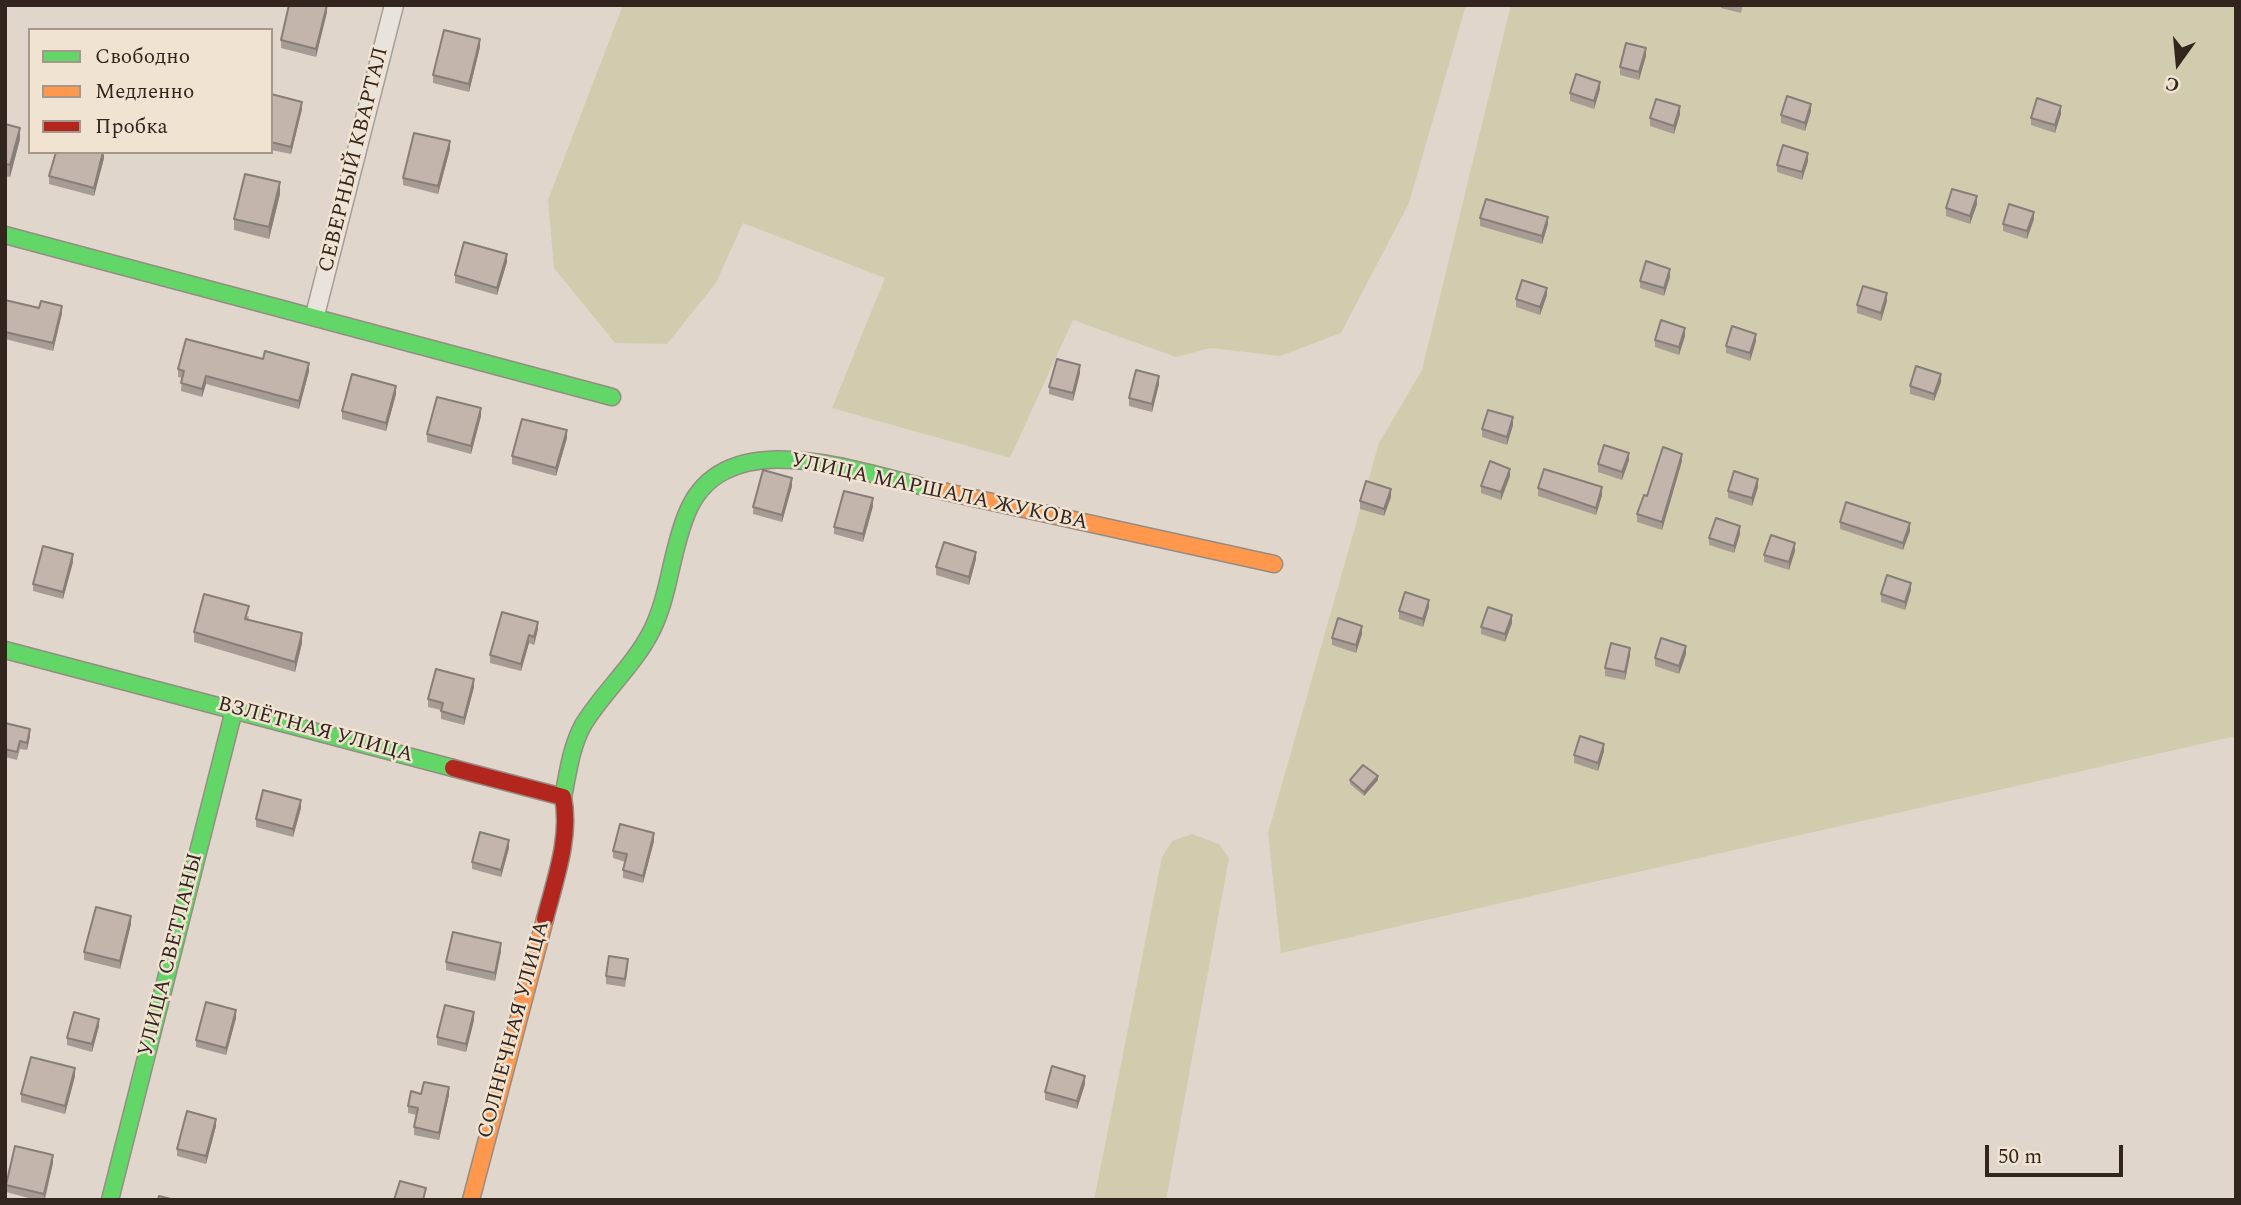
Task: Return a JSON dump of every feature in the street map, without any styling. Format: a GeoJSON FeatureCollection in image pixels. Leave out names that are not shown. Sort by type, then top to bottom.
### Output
{"type":"FeatureCollection","features":[{"type":"Feature","properties":{"kind":"street","name":"СЕВЕРНЫЙ КВАРТАЛ"},"geometry":{"type":"LineString","coordinates":[[315,315],[394,5]]}},
{"type":"Feature","properties":{"kind":"street"},"geometry":{"type":"LineString","coordinates":[[5,235],[315,315],[612,397]]}},
{"type":"Feature","properties":{"kind":"street","name":"УЛИЦА МАРШАЛА ЖУКОВА"},"geometry":{"type":"LineString","coordinates":[[563,797],[572,755],[583,727],[636,658],[656,621],[688,512],[706,482],[740,460],[806,461],[1274,564]]}},
{"type":"Feature","properties":{"kind":"street","name":"ВЗЛЁТНАЯ УЛИЦА"},"geometry":{"type":"LineString","coordinates":[[5,650],[563,797]]}},
{"type":"Feature","properties":{"kind":"street","name":"УЛИЦА СВЕТЛАНЫ"},"geometry":{"type":"LineString","coordinates":[[110,1200],[234,710]]}},
{"type":"Feature","properties":{"kind":"street","name":"СОЛНЕЧНАЯ УЛИЦА"},"geometry":{"type":"LineString","coordinates":[[471,1200],[560,860],[567,816],[563,797]]}},
{"type":"Feature","properties":{"kind":"shaded area"},"geometry":{"type":"Polygon","coordinates":[[[623,5],[1466,5],[1409,203],[1341,333],[1280,356],[1210,348],[1176,357],[1073,320],[1010,458],[832,408],[885,278],[743,223],[716,283],[667,344],[615,343],[554,268],[548,200],[623,5]]]}},
{"type":"Feature","properties":{"kind":"shaded area"},"geometry":{"type":"Polygon","coordinates":[[[1511,5],[2236,5],[2236,736],[1281,953],[1268,833],[1379,443],[1422,370],[1511,5]]]}},
{"type":"Feature","properties":{"kind":"shaded area"},"geometry":{"type":"Polygon","coordinates":[[[1192,834],[1219,844],[1229,858],[1166,1200],[1094,1200],[1162,857],[1172,841],[1192,834]]]}},
{"type":"Feature","properties":{"kind":"building"},"geometry":{"type":"Polygon","coordinates":[[[289,5],[327,5],[316,49],[281,40],[289,5]]]}},
{"type":"Feature","properties":{"kind":"building"},"geometry":{"type":"Polygon","coordinates":[[[444,30],[480,39],[469,84],[433,75],[444,30]]]}},
{"type":"Feature","properties":{"kind":"building"},"geometry":{"type":"Polygon","coordinates":[[[1626,43],[1646,48],[1639,72],[1620,67],[1626,43]]]}},
{"type":"Feature","properties":{"kind":"building"},"geometry":{"type":"Polygon","coordinates":[[[1576,74],[1600,82],[1594,101],[1570,93],[1576,74]]]}},
{"type":"Feature","properties":{"kind":"building"},"geometry":{"type":"Polygon","coordinates":[[[273,95],[302,102],[291,147],[273,142],[273,95]]]}},
{"type":"Feature","properties":{"kind":"building"},"geometry":{"type":"Polygon","coordinates":[[[1787,96],[1811,104],[1805,123],[1781,115],[1787,96]]]}},
{"type":"Feature","properties":{"kind":"building"},"geometry":{"type":"Polygon","coordinates":[[[2037,98],[2061,106],[2055,125],[2031,118],[2037,98]]]}},
{"type":"Feature","properties":{"kind":"building"},"geometry":{"type":"Polygon","coordinates":[[[1656,99],[1680,106],[1674,126],[1650,118],[1656,99]]]}},
{"type":"Feature","properties":{"kind":"building"},"geometry":{"type":"Polygon","coordinates":[[[5,124],[20,128],[10,165],[5,164],[5,124]]]}},
{"type":"Feature","properties":{"kind":"building"},"geometry":{"type":"Polygon","coordinates":[[[414,133],[450,141],[438,186],[403,178],[414,133]]]}},
{"type":"Feature","properties":{"kind":"building"},"geometry":{"type":"Polygon","coordinates":[[[1783,145],[1808,153],[1802,172],[1777,165],[1783,145]]]}},
{"type":"Feature","properties":{"kind":"building"},"geometry":{"type":"Polygon","coordinates":[[[55,154],[102,154],[94,188],[49,176],[55,154]]]}},
{"type":"Feature","properties":{"kind":"building"},"geometry":{"type":"Polygon","coordinates":[[[245,174],[280,182],[269,227],[234,219],[245,174]]]}},
{"type":"Feature","properties":{"kind":"building"},"geometry":{"type":"Polygon","coordinates":[[[1952,189],[1977,196],[1970,216],[1946,208],[1952,189]]]}},
{"type":"Feature","properties":{"kind":"building"},"geometry":{"type":"Polygon","coordinates":[[[1486,199],[1548,217],[1542,236],[1480,218],[1486,199]]]}},
{"type":"Feature","properties":{"kind":"building"},"geometry":{"type":"Polygon","coordinates":[[[2009,204],[2034,212],[2027,231],[2003,224],[2009,204]]]}},
{"type":"Feature","properties":{"kind":"building"},"geometry":{"type":"Polygon","coordinates":[[[464,242],[507,254],[497,288],[455,275],[464,242]]]}},
{"type":"Feature","properties":{"kind":"building"},"geometry":{"type":"Polygon","coordinates":[[[1646,261],[1670,269],[1664,288],[1640,281],[1646,261]]]}},
{"type":"Feature","properties":{"kind":"building"},"geometry":{"type":"Polygon","coordinates":[[[1522,280],[1547,288],[1540,307],[1516,299],[1522,280]]]}},
{"type":"Feature","properties":{"kind":"building"},"geometry":{"type":"Polygon","coordinates":[[[1863,286],[1887,293],[1881,313],[1857,305],[1863,286]]]}},
{"type":"Feature","properties":{"kind":"building"},"geometry":{"type":"Polygon","coordinates":[[[5,300],[39,308],[41,301],[62,306],[53,343],[5,332],[5,300]]]}},
{"type":"Feature","properties":{"kind":"building"},"geometry":{"type":"Polygon","coordinates":[[[1661,320],[1685,328],[1679,347],[1655,340],[1661,320]]]}},
{"type":"Feature","properties":{"kind":"building"},"geometry":{"type":"Polygon","coordinates":[[[1732,326],[1756,334],[1750,353],[1726,346],[1732,326]]]}},
{"type":"Feature","properties":{"kind":"building"},"geometry":{"type":"Polygon","coordinates":[[[186,339],[263,359],[265,351],[309,363],[299,401],[206,376],[202,389],[181,383],[184,371],[178,369],[186,339]]]}},
{"type":"Feature","properties":{"kind":"building"},"geometry":{"type":"Polygon","coordinates":[[[1057,359],[1080,365],[1073,393],[1049,387],[1057,359]]]}},
{"type":"Feature","properties":{"kind":"building"},"geometry":{"type":"Polygon","coordinates":[[[1916,366],[1941,374],[1934,394],[1910,386],[1916,366]]]}},
{"type":"Feature","properties":{"kind":"building"},"geometry":{"type":"Polygon","coordinates":[[[1136,370],[1159,376],[1152,404],[1129,398],[1136,370]]]}},
{"type":"Feature","properties":{"kind":"building"},"geometry":{"type":"Polygon","coordinates":[[[352,374],[396,386],[386,423],[342,411],[352,374]]]}},
{"type":"Feature","properties":{"kind":"building"},"geometry":{"type":"Polygon","coordinates":[[[437,397],[481,408],[471,446],[427,434],[437,397]]]}},
{"type":"Feature","properties":{"kind":"building"},"geometry":{"type":"Polygon","coordinates":[[[1488,410],[1513,417],[1507,437],[1482,429],[1488,410]]]}},
{"type":"Feature","properties":{"kind":"building"},"geometry":{"type":"Polygon","coordinates":[[[522,419],[567,430],[556,468],[512,456],[522,419]]]}},
{"type":"Feature","properties":{"kind":"building"},"geometry":{"type":"Polygon","coordinates":[[[1604,445],[1629,453],[1622,472],[1598,464],[1604,445]]]}},
{"type":"Feature","properties":{"kind":"building"},"geometry":{"type":"Polygon","coordinates":[[[1663,447],[1682,454],[1662,522],[1637,514],[1644,495],[1647,496],[1663,447]]]}},
{"type":"Feature","properties":{"kind":"building"},"geometry":{"type":"Polygon","coordinates":[[[1490,461],[1510,469],[1501,492],[1481,486],[1490,461]]]}},
{"type":"Feature","properties":{"kind":"building"},"geometry":{"type":"Polygon","coordinates":[[[1544,469],[1602,487],[1596,508],[1538,488],[1544,469]]]}},
{"type":"Feature","properties":{"kind":"building"},"geometry":{"type":"Polygon","coordinates":[[[763,470],[792,478],[782,515],[753,507],[763,470]]]}},
{"type":"Feature","properties":{"kind":"building"},"geometry":{"type":"Polygon","coordinates":[[[1734,471],[1758,479],[1752,498],[1728,491],[1734,471]]]}},
{"type":"Feature","properties":{"kind":"building"},"geometry":{"type":"Polygon","coordinates":[[[1366,481],[1391,489],[1384,509],[1360,501],[1366,481]]]}},
{"type":"Feature","properties":{"kind":"building"},"geometry":{"type":"Polygon","coordinates":[[[844,491],[873,498],[863,534],[834,527],[844,491]]]}},
{"type":"Feature","properties":{"kind":"building"},"geometry":{"type":"Polygon","coordinates":[[[1846,502],[1910,523],[1903,543],[1840,522],[1846,502]]]}},
{"type":"Feature","properties":{"kind":"building"},"geometry":{"type":"Polygon","coordinates":[[[1716,518],[1740,526],[1734,546],[1709,538],[1716,518]]]}},
{"type":"Feature","properties":{"kind":"building"},"geometry":{"type":"Polygon","coordinates":[[[1771,535],[1795,543],[1789,562],[1764,555],[1771,535]]]}},
{"type":"Feature","properties":{"kind":"building"},"geometry":{"type":"Polygon","coordinates":[[[944,542],[976,552],[969,577],[936,567],[944,542]]]}},
{"type":"Feature","properties":{"kind":"building"},"geometry":{"type":"Polygon","coordinates":[[[43,546],[73,554],[63,592],[33,584],[43,546]]]}},
{"type":"Feature","properties":{"kind":"building"},"geometry":{"type":"Polygon","coordinates":[[[1887,575],[1911,583],[1905,602],[1881,594],[1887,575]]]}},
{"type":"Feature","properties":{"kind":"building"},"geometry":{"type":"Polygon","coordinates":[[[1405,592],[1429,600],[1423,619],[1399,611],[1405,592]]]}},
{"type":"Feature","properties":{"kind":"building"},"geometry":{"type":"Polygon","coordinates":[[[204,594],[249,606],[245,619],[302,633],[295,662],[194,632],[204,594]]]}},
{"type":"Feature","properties":{"kind":"building"},"geometry":{"type":"Polygon","coordinates":[[[1488,607],[1512,615],[1505,634],[1481,627],[1488,607]]]}},
{"type":"Feature","properties":{"kind":"building"},"geometry":{"type":"Polygon","coordinates":[[[502,612],[538,622],[534,637],[529,635],[521,664],[490,655],[502,612]]]}},
{"type":"Feature","properties":{"kind":"building"},"geometry":{"type":"Polygon","coordinates":[[[1338,618],[1362,626],[1356,645],[1332,638],[1338,618]]]}},
{"type":"Feature","properties":{"kind":"building"},"geometry":{"type":"Polygon","coordinates":[[[1661,638],[1686,646],[1679,666],[1655,658],[1661,638]]]}},
{"type":"Feature","properties":{"kind":"building"},"geometry":{"type":"Polygon","coordinates":[[[1611,643],[1630,648],[1625,672],[1605,668],[1611,643]]]}},
{"type":"Feature","properties":{"kind":"building"},"geometry":{"type":"Polygon","coordinates":[[[436,669],[474,679],[464,718],[441,711],[443,703],[428,699],[436,669]]]}},
{"type":"Feature","properties":{"kind":"building"},"geometry":{"type":"Polygon","coordinates":[[[5,723],[30,729],[27,743],[20,741],[17,752],[5,749],[5,723]]]}},
{"type":"Feature","properties":{"kind":"building"},"geometry":{"type":"Polygon","coordinates":[[[1580,736],[1604,744],[1598,763],[1574,755],[1580,736]]]}},
{"type":"Feature","properties":{"kind":"building"},"geometry":{"type":"Polygon","coordinates":[[[1363,765],[1378,776],[1364,792],[1350,780],[1363,765]]]}},
{"type":"Feature","properties":{"kind":"building"},"geometry":{"type":"Polygon","coordinates":[[[263,790],[301,800],[293,829],[256,819],[263,790]]]}},
{"type":"Feature","properties":{"kind":"building"},"geometry":{"type":"Polygon","coordinates":[[[620,824],[654,833],[643,876],[623,870],[627,854],[613,851],[620,824]]]}},
{"type":"Feature","properties":{"kind":"building"},"geometry":{"type":"Polygon","coordinates":[[[480,832],[509,840],[501,870],[472,862],[480,832]]]}},
{"type":"Feature","properties":{"kind":"building"},"geometry":{"type":"Polygon","coordinates":[[[96,907],[131,916],[120,961],[84,952],[96,907]]]}},
{"type":"Feature","properties":{"kind":"building"},"geometry":{"type":"Polygon","coordinates":[[[453,932],[501,943],[495,973],[446,962],[453,932]]]}},
{"type":"Feature","properties":{"kind":"building"},"geometry":{"type":"Polygon","coordinates":[[[609,956],[628,959],[625,979],[606,976],[609,956]]]}},
{"type":"Feature","properties":{"kind":"building"},"geometry":{"type":"Polygon","coordinates":[[[206,1002],[236,1010],[226,1048],[196,1040],[206,1002]]]}},
{"type":"Feature","properties":{"kind":"building"},"geometry":{"type":"Polygon","coordinates":[[[445,1005],[474,1012],[466,1044],[437,1037],[445,1005]]]}},
{"type":"Feature","properties":{"kind":"building"},"geometry":{"type":"Polygon","coordinates":[[[74,1012],[99,1019],[92,1044],[67,1038],[74,1012]]]}},
{"type":"Feature","properties":{"kind":"building"},"geometry":{"type":"Polygon","coordinates":[[[31,1057],[75,1068],[65,1106],[21,1094],[31,1057]]]}},
{"type":"Feature","properties":{"kind":"building"},"geometry":{"type":"Polygon","coordinates":[[[1052,1066],[1085,1076],[1077,1101],[1045,1092],[1052,1066]]]}},
{"type":"Feature","properties":{"kind":"building"},"geometry":{"type":"Polygon","coordinates":[[[424,1082],[449,1087],[439,1133],[414,1127],[418,1108],[408,1106],[411,1091],[421,1094],[424,1082]]]}},
{"type":"Feature","properties":{"kind":"building"},"geometry":{"type":"Polygon","coordinates":[[[187,1111],[216,1119],[206,1156],[177,1149],[187,1111]]]}},
{"type":"Feature","properties":{"kind":"building"},"geometry":{"type":"Polygon","coordinates":[[[15,1146],[53,1155],[44,1194],[6,1185],[15,1146]]]}},
{"type":"Feature","properties":{"kind":"building"},"geometry":{"type":"Polygon","coordinates":[[[400,1181],[426,1188],[423,1200],[394,1200],[400,1181]]]}},
{"type":"Feature","properties":{"kind":"building"},"geometry":{"type":"Polygon","coordinates":[[[159,1196],[175,1200],[158,1200],[159,1196]]]}},
{"type":"Feature","properties":{"kind":"traffic: fast"},"geometry":{"type":"LineString","coordinates":[[5,235],[612,397]]}},
{"type":"Feature","properties":{"kind":"traffic: fast"},"geometry":{"type":"LineString","coordinates":[[563,797],[570,760],[579,733],[652,630],[663,601],[687,513],[705,485],[731,468],[762,460],[797,460],[833,465],[933,489]]}},
{"type":"Feature","properties":{"kind":"traffic: fast"},"geometry":{"type":"LineString","coordinates":[[5,650],[453,768]]}},
{"type":"Feature","properties":{"kind":"traffic: fast"},"geometry":{"type":"LineString","coordinates":[[110,1200],[234,710]]}},
{"type":"Feature","properties":{"kind":"traffic: slow"},"geometry":{"type":"LineString","coordinates":[[933,489],[1274,564]]}},
{"type":"Feature","properties":{"kind":"traffic: slow"},"geometry":{"type":"LineString","coordinates":[[471,1200],[545,919]]}},
{"type":"Feature","properties":{"kind":"traffic: jam"},"geometry":{"type":"LineString","coordinates":[[453,768],[563,797],[563,843],[545,919]]}}]}
